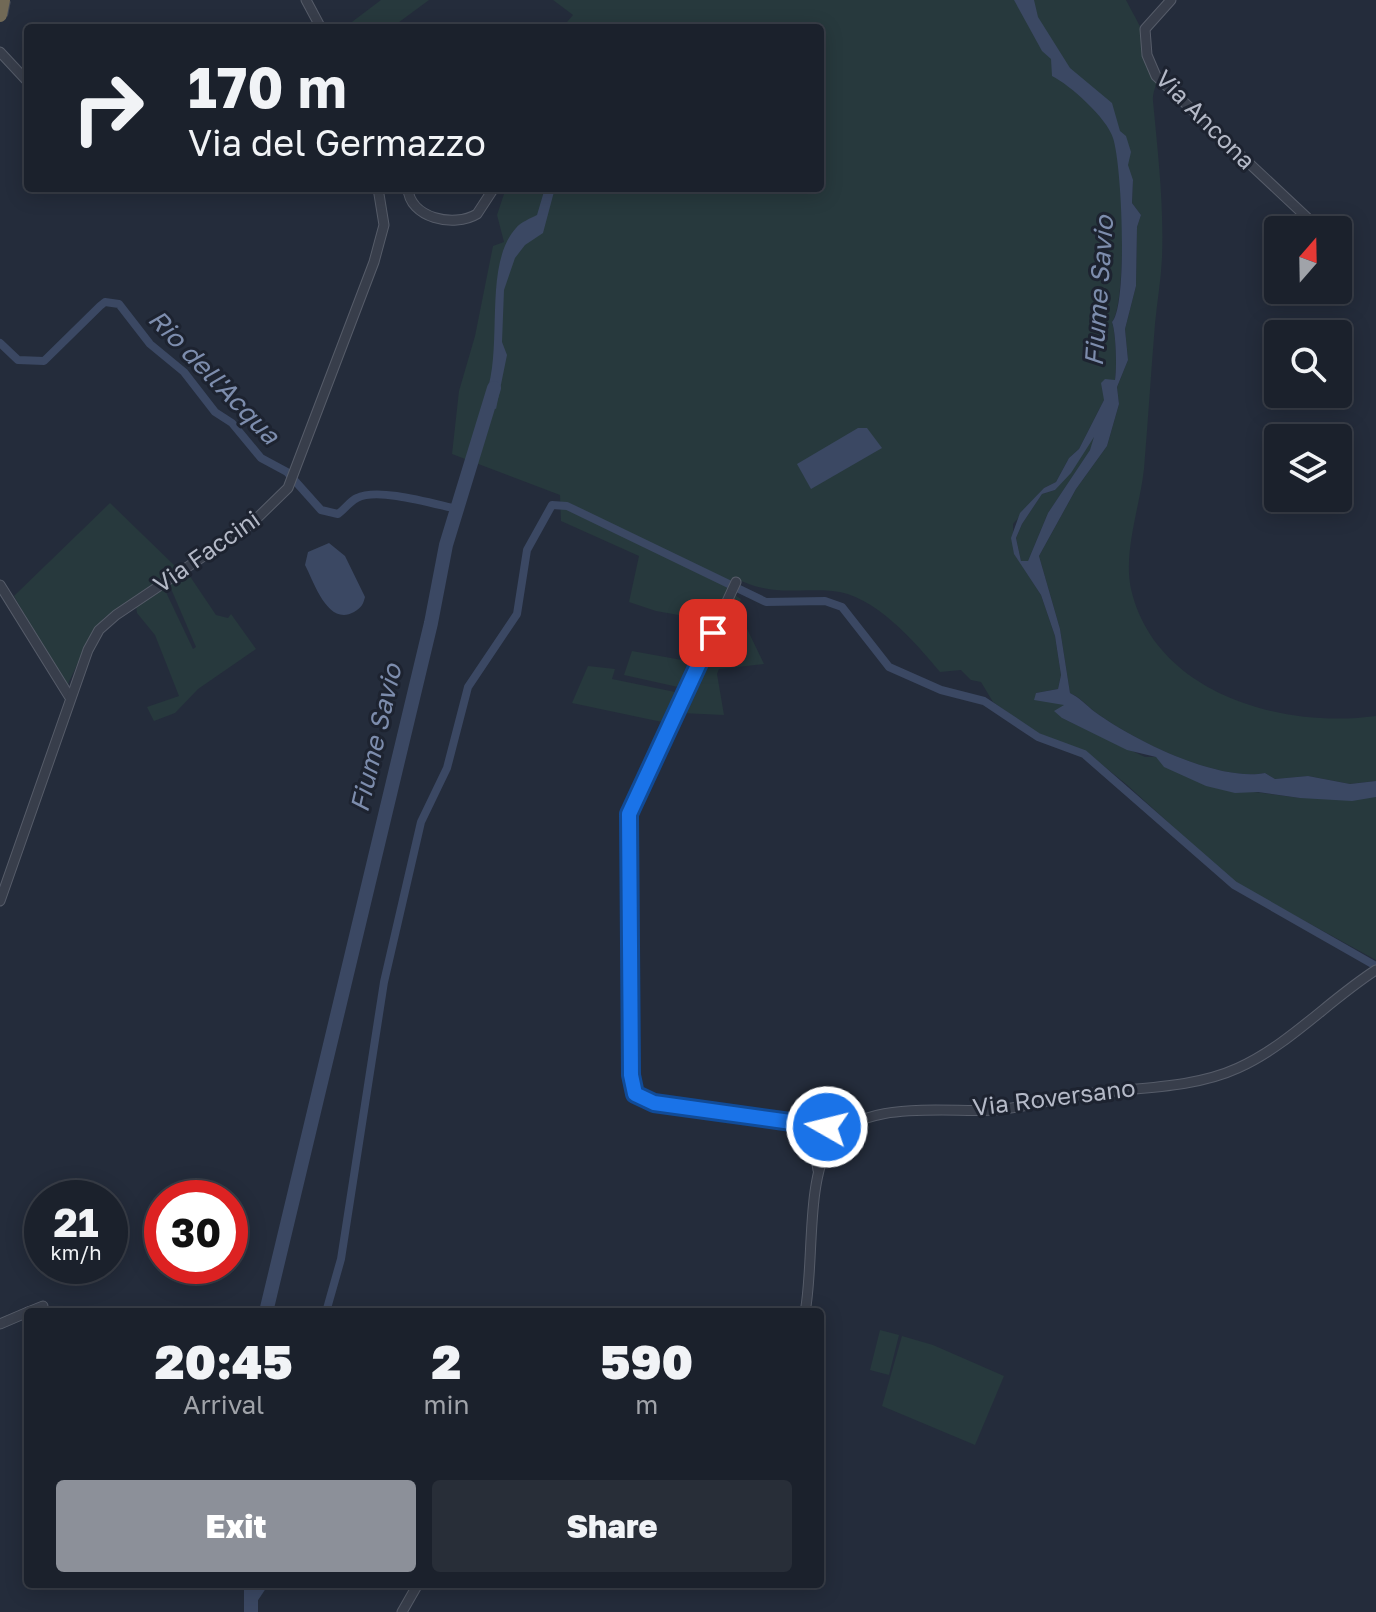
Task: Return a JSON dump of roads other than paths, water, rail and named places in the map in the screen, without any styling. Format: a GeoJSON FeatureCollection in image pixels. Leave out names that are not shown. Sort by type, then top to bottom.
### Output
{"type":"FeatureCollection","features":[{"type":"Feature","properties":{"kind":"highway"},"geometry":{"type":"LineString","coordinates":[[0,15],[3,0]]}},
{"type":"Feature","properties":{"kind":"street"},"geometry":{"type":"LineString","coordinates":[[306,0],[319,24]]}},
{"type":"Feature","properties":{"kind":"street","name":"Via Ancona"},"geometry":{"type":"LineString","coordinates":[[1171,0],[1145,29],[1147,55],[1156,76],[1305,216]]}},
{"type":"Feature","properties":{"kind":"street"},"geometry":{"type":"LineString","coordinates":[[0,52],[24,78]]}},
{"type":"Feature","properties":{"kind":"street","name":"Via Faccini"},"geometry":{"type":"LineString","coordinates":[[0,901],[69,696],[99,630],[131,604],[250,525],[288,488],[297,472],[374,262],[384,225],[379,192]]}},
{"type":"Feature","properties":{"kind":"street"},"geometry":{"type":"LineString","coordinates":[[409,192],[410,202],[416,209],[454,221],[477,214],[491,192]]}},
{"type":"Feature","properties":{"kind":"street"},"geometry":{"type":"LineString","coordinates":[[736,582],[629,814],[631,1075],[635,1094],[654,1103],[844,1130]]}},
{"type":"Feature","properties":{"kind":"street"},"geometry":{"type":"LineString","coordinates":[[0,585],[69,696]]}},
{"type":"Feature","properties":{"kind":"street","name":"Via Roversano"},"geometry":{"type":"LineString","coordinates":[[844,1130],[891,1113],[932,1108],[997,1110],[1078,1095],[1205,1080],[1239,1068],[1266,1052],[1376,970]]}},
{"type":"Feature","properties":{"kind":"street"},"geometry":{"type":"LineString","coordinates":[[805,1308],[818,1170],[810,1125]]}},
{"type":"Feature","properties":{"kind":"street"},"geometry":{"type":"LineString","coordinates":[[818,1170],[829,1144],[844,1130]]}},
{"type":"Feature","properties":{"kind":"street"},"geometry":{"type":"LineString","coordinates":[[38,1308],[43,1306]]}},
{"type":"Feature","properties":{"kind":"street"},"geometry":{"type":"LineString","coordinates":[[0,1324],[24,1314]]}},
{"type":"Feature","properties":{"kind":"street"},"geometry":{"type":"LineString","coordinates":[[402,1612],[416,1588]]}},
{"type":"Feature","properties":{"kind":"water"},"geometry":{"type":"Polygon","coordinates":[[[1014,0],[1034,0],[1038,17],[1070,68],[1112,103],[1120,131],[1126,136],[1131,152],[1128,165],[1133,180],[1132,203],[1141,215],[1137,227],[1136,286],[1125,329],[1128,360],[1117,387],[1119,404],[1107,446],[1076,489],[1039,556],[1060,629],[1070,693],[1131,735],[1201,765],[1246,774],[1265,773],[1275,779],[1308,776],[1350,784],[1376,781],[1376,797],[1352,801],[1300,798],[1258,792],[1235,793],[1206,786],[1164,767],[1156,757],[1127,750],[1062,718],[1054,711],[1064,705],[1034,700],[1036,693],[1058,689],[1061,675],[1055,636],[1041,595],[1014,554],[1011,538],[1020,513],[1044,488],[1056,482],[1069,458],[1079,449],[1104,400],[1101,383],[1105,379],[1115,380],[1116,350],[1112,322],[1117,310],[1122,263],[1121,203],[1113,138],[1087,103],[1052,76],[1051,59],[1042,51],[1014,0]],[[1094,437],[1071,473],[1055,490],[1042,494],[1022,524],[1016,538],[1021,561],[1028,561],[1048,513],[1090,450],[1094,437]]]}},
{"type":"Feature","properties":{"kind":"water"},"geometry":{"type":"Polygon","coordinates":[[[544,192],[554,192],[543,233],[525,245],[515,258],[504,290],[502,342],[507,355],[496,409],[483,402],[493,360],[499,265],[505,245],[516,228],[537,215],[544,192]]]}},
{"type":"Feature","properties":{"kind":"water"},"geometry":{"type":"Polygon","coordinates":[[[858,428],[867,428],[882,448],[811,489],[797,464],[858,428]]]}},
{"type":"Feature","properties":{"kind":"water"},"geometry":{"type":"Polygon","coordinates":[[[329,543],[345,556],[365,597],[358,609],[345,615],[329,608],[305,565],[308,552],[329,543]]]}},
{"type":"Feature","properties":{"kind":"waterway","name":"Rio dell'Acqua"},"geometry":{"type":"LineString","coordinates":[[0,343],[18,360],[44,361],[105,302],[119,304],[150,344],[184,372],[215,412],[232,423],[261,458],[287,472],[321,510],[338,514],[357,498],[378,494],[457,509]]}},
{"type":"Feature","properties":{"kind":"waterway","name":"Fiume Savio"},"geometry":{"type":"LineString","coordinates":[[267,1308],[431,623],[446,545],[494,388]]}},
{"type":"Feature","properties":{"kind":"waterway"},"geometry":{"type":"LineString","coordinates":[[327,1308],[341,1259],[384,982],[421,822],[447,768],[468,687],[517,614],[527,550],[552,505],[567,506],[766,602],[825,601],[842,607],[889,667],[941,690],[984,701],[1038,737],[1084,754],[1234,885],[1376,966]]}},
{"type":"Feature","properties":{"kind":"waterway","name":"Fiume Savio"},"geometry":{"type":"LineString","coordinates":[[251,1588],[251,1612]]}},
{"type":"Feature","properties":{"kind":"waterway"},"geometry":{"type":"LineString","coordinates":[[250,1605],[261,1588]]}}]}
